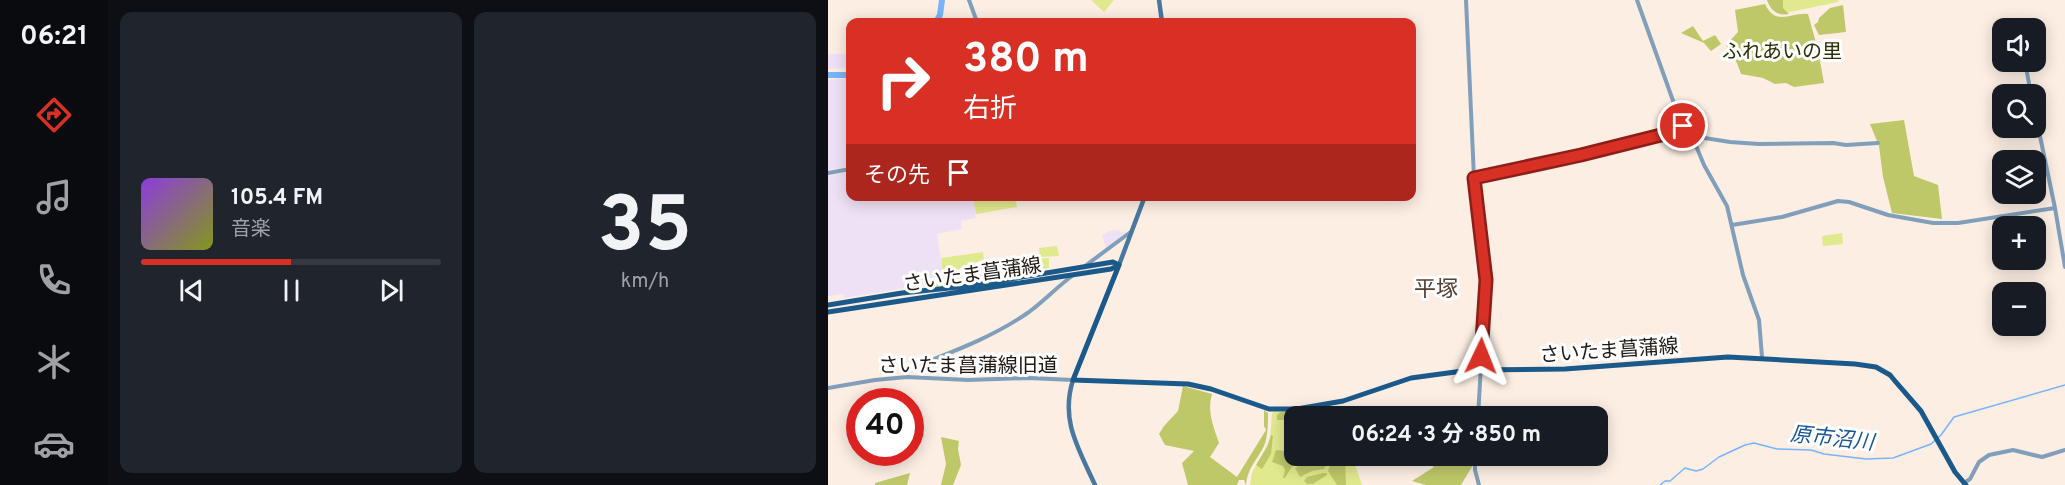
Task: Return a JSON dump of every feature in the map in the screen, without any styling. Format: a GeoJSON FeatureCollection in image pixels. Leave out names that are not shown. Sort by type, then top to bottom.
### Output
{"type":"FeatureCollection","features":[{"type":"Feature","properties":{"kind":"main road"},"geometry":{"type":"LineString","coordinates":[[1159,0],[1161,18]]}},
{"type":"Feature","properties":{"kind":"main road"},"geometry":{"type":"LineString","coordinates":[[1095,485],[1070,426],[1070,393],[1073,380],[1143,201]]}},
{"type":"Feature","properties":{"kind":"main road","name":"さいたま菖蒲線"},"geometry":{"type":"LineString","coordinates":[[828,312],[1053,274],[1085,266],[1113,262],[1119,265]]}},
{"type":"Feature","properties":{"kind":"main road","name":"さいたま菖蒲線"},"geometry":{"type":"LineString","coordinates":[[828,304],[1053,274],[1111,269],[1119,265]]}},
{"type":"Feature","properties":{"kind":"main road","name":"さいたま菖蒲線"},"geometry":{"type":"LineString","coordinates":[[1073,380],[1188,384],[1269,408],[1297,409],[1343,401],[1411,378],[1481,370],[1565,369],[1728,357],[1762,357],[1855,364],[1876,367],[1895,381],[1921,411],[1955,472],[1965,484]]}},
{"type":"Feature","properties":{"kind":"street"},"geometry":{"type":"LineString","coordinates":[[969,0],[975,18]]}},
{"type":"Feature","properties":{"kind":"street"},"geometry":{"type":"LineString","coordinates":[[1466,0],[1474,178],[1486,280],[1479,406]]}},
{"type":"Feature","properties":{"kind":"street"},"geometry":{"type":"LineString","coordinates":[[1637,0],[1677,112],[1726,201],[1745,282],[1759,320],[1762,357]]}},
{"type":"Feature","properties":{"kind":"street"},"geometry":{"type":"LineString","coordinates":[[1474,178],[1581,155],[1685,129]]}},
{"type":"Feature","properties":{"kind":"street"},"geometry":{"type":"LineString","coordinates":[[1692,136],[1759,144],[1878,143]]}},
{"type":"Feature","properties":{"kind":"street"},"geometry":{"type":"LineString","coordinates":[[2040,138],[2065,267]]}},
{"type":"Feature","properties":{"kind":"street"},"geometry":{"type":"LineString","coordinates":[[828,173],[846,170]]}},
{"type":"Feature","properties":{"kind":"street"},"geometry":{"type":"LineString","coordinates":[[1732,225],[1782,217],[1838,201],[1849,202],[1887,215],[1933,223],[1958,223],[2055,208]]}},
{"type":"Feature","properties":{"kind":"street"},"geometry":{"type":"LineString","coordinates":[[1085,266],[1133,231]]}},
{"type":"Feature","properties":{"kind":"street"},"geometry":{"type":"LineString","coordinates":[[924,363],[998,331],[1031,310],[1076,273]]}},
{"type":"Feature","properties":{"kind":"street","name":"さいたま菖蒲線旧道"},"geometry":{"type":"LineString","coordinates":[[828,388],[907,377],[968,380],[1029,378],[1073,380]]}},
{"type":"Feature","properties":{"kind":"street"},"geometry":{"type":"LineString","coordinates":[[1965,484],[1978,462],[1989,455],[2013,450],[2042,457],[2065,450]]}},
{"type":"Feature","properties":{"kind":"street"},"geometry":{"type":"LineString","coordinates":[[1474,466],[1479,485]]}},
{"type":"Feature","properties":{"kind":"shaded area"},"geometry":{"type":"Polygon","coordinates":[[[828,54],[846,54],[846,68],[828,69],[828,54]]]}},
{"type":"Feature","properties":{"kind":"shaded area"},"geometry":{"type":"Polygon","coordinates":[[[846,78],[846,168],[828,170],[828,80],[846,78]]]}},
{"type":"Feature","properties":{"kind":"shaded area"},"geometry":{"type":"Polygon","coordinates":[[[846,173],[846,201],[974,201],[976,218],[961,221],[962,229],[937,234],[943,275],[916,286],[844,298],[843,294],[828,296],[828,175],[846,173]]]}},
{"type":"Feature","properties":{"kind":"shaded area"},"geometry":{"type":"Polygon","coordinates":[[[1119,230],[1125,233],[1106,248],[1102,235],[1119,230]]]}},
{"type":"Feature","properties":{"kind":"green space"},"geometry":{"type":"Polygon","coordinates":[[[1091,0],[1114,0],[1104,12],[1091,0]]]}},
{"type":"Feature","properties":{"kind":"green space"},"geometry":{"type":"Polygon","coordinates":[[[1767,0],[1839,0],[1780,14],[1772,10],[1767,0]]]}},
{"type":"Feature","properties":{"kind":"green space"},"geometry":{"type":"Polygon","coordinates":[[[1767,0],[1783,0],[1783,8],[1789,14],[1775,12],[1767,0]]]}},
{"type":"Feature","properties":{"kind":"green space","name":"ふれあいの里"},"geometry":{"type":"Polygon","coordinates":[[[1765,4],[1769,11],[1779,17],[1808,14],[1824,83],[1794,87],[1786,83],[1775,84],[1763,78],[1741,74],[1726,45],[1738,32],[1735,10],[1765,4]]]}},
{"type":"Feature","properties":{"kind":"green space"},"geometry":{"type":"Polygon","coordinates":[[[1843,5],[1846,32],[1819,35],[1814,25],[1819,18],[1830,8],[1843,5]]]}},
{"type":"Feature","properties":{"kind":"green space"},"geometry":{"type":"Polygon","coordinates":[[[1693,26],[1703,41],[1715,35],[1721,44],[1711,51],[1704,43],[1681,33],[1693,26]]]}},
{"type":"Feature","properties":{"kind":"green space"},"geometry":{"type":"Polygon","coordinates":[[[1904,120],[1914,176],[1938,185],[1942,219],[1892,213],[1883,177],[1879,146],[1870,124],[1904,120]]]}},
{"type":"Feature","properties":{"kind":"green space"},"geometry":{"type":"Polygon","coordinates":[[[974,201],[1016,201],[1017,207],[976,214],[974,201]]]}},
{"type":"Feature","properties":{"kind":"green space"},"geometry":{"type":"Polygon","coordinates":[[[1842,233],[1843,244],[1823,246],[1822,236],[1842,233]]]}},
{"type":"Feature","properties":{"kind":"green space"},"geometry":{"type":"Polygon","coordinates":[[[1057,246],[1059,256],[1040,257],[1039,248],[1057,246]]]}},
{"type":"Feature","properties":{"kind":"green space"},"geometry":{"type":"Polygon","coordinates":[[[983,252],[984,259],[943,275],[941,258],[983,252]]]}},
{"type":"Feature","properties":{"kind":"green space"},"geometry":{"type":"Polygon","coordinates":[[[1049,258],[1049,268],[1036,270],[1035,259],[1049,258]]]}},
{"type":"Feature","properties":{"kind":"green space"},"geometry":{"type":"Polygon","coordinates":[[[959,271],[963,284],[924,290],[932,283],[959,271]]]}},
{"type":"Feature","properties":{"kind":"green space"},"geometry":{"type":"Polygon","coordinates":[[[1183,386],[1212,394],[1210,413],[1219,443],[1210,457],[1237,477],[1266,430],[1264,410],[1268,413],[1265,442],[1250,469],[1246,485],[1244,480],[1239,480],[1237,485],[1188,485],[1182,463],[1194,451],[1165,445],[1159,434],[1178,411],[1183,386]]]}},
{"type":"Feature","properties":{"kind":"green space"},"geometry":{"type":"Polygon","coordinates":[[[1284,412],[1284,466],[1355,466],[1362,485],[1250,485],[1252,473],[1270,440],[1272,413],[1284,412]]]}},
{"type":"Feature","properties":{"kind":"green space"},"geometry":{"type":"Polygon","coordinates":[[[1284,412],[1284,420],[1277,420],[1277,415],[1284,412]]]}},
{"type":"Feature","properties":{"kind":"green space"},"geometry":{"type":"Polygon","coordinates":[[[1271,435],[1273,436],[1271,454],[1262,469],[1256,465],[1271,435]]]}},
{"type":"Feature","properties":{"kind":"green space"},"geometry":{"type":"Polygon","coordinates":[[[941,437],[959,441],[961,465],[953,485],[941,485],[946,464],[941,437]]]}},
{"type":"Feature","properties":{"kind":"green space"},"geometry":{"type":"Polygon","coordinates":[[[1276,450],[1284,451],[1284,466],[1292,466],[1283,478],[1285,470],[1283,466],[1272,462],[1276,450]]]}},
{"type":"Feature","properties":{"kind":"green space"},"geometry":{"type":"Polygon","coordinates":[[[1326,466],[1324,469],[1312,471],[1300,477],[1295,468],[1326,466]]]}},
{"type":"Feature","properties":{"kind":"green space"},"geometry":{"type":"Polygon","coordinates":[[[1330,466],[1345,466],[1346,485],[1337,485],[1328,471],[1330,466]]]}},
{"type":"Feature","properties":{"kind":"green space"},"geometry":{"type":"Polygon","coordinates":[[[1472,466],[1461,485],[1426,485],[1412,481],[1434,467],[1472,466]]]}},
{"type":"Feature","properties":{"kind":"green space"},"geometry":{"type":"Polygon","coordinates":[[[910,473],[907,485],[875,485],[875,483],[910,473]]]}},
{"type":"Feature","properties":{"kind":"green space"},"geometry":{"type":"Polygon","coordinates":[[[1323,473],[1327,475],[1313,484],[1307,484],[1304,481],[1307,477],[1323,473]]]}},
{"type":"Feature","properties":{"kind":"waterway"},"geometry":{"type":"LineString","coordinates":[[938,18],[942,0]]}},
{"type":"Feature","properties":{"kind":"waterway"},"geometry":{"type":"LineString","coordinates":[[828,75],[846,75]]}},
{"type":"Feature","properties":{"kind":"waterway","name":"原市沼川"},"geometry":{"type":"LineString","coordinates":[[1660,485],[1665,481],[1670,481],[1685,468],[1696,471],[1703,469],[1719,457],[1754,443],[1777,449],[1811,450],[1824,454],[1866,459],[1893,458],[1931,444],[1954,417],[2065,385]]}},
{"type":"Feature","properties":{"kind":"district","name":"平塚"},"geometry":{"type":"Point","coordinates":[1436,288]}},
{"type":"Feature","properties":{"kind":"route"},"geometry":{"type":"LineString","coordinates":[[1481,356],[1486,280],[1474,178],[1630,143],[1685,129],[1683,126]]}}]}
